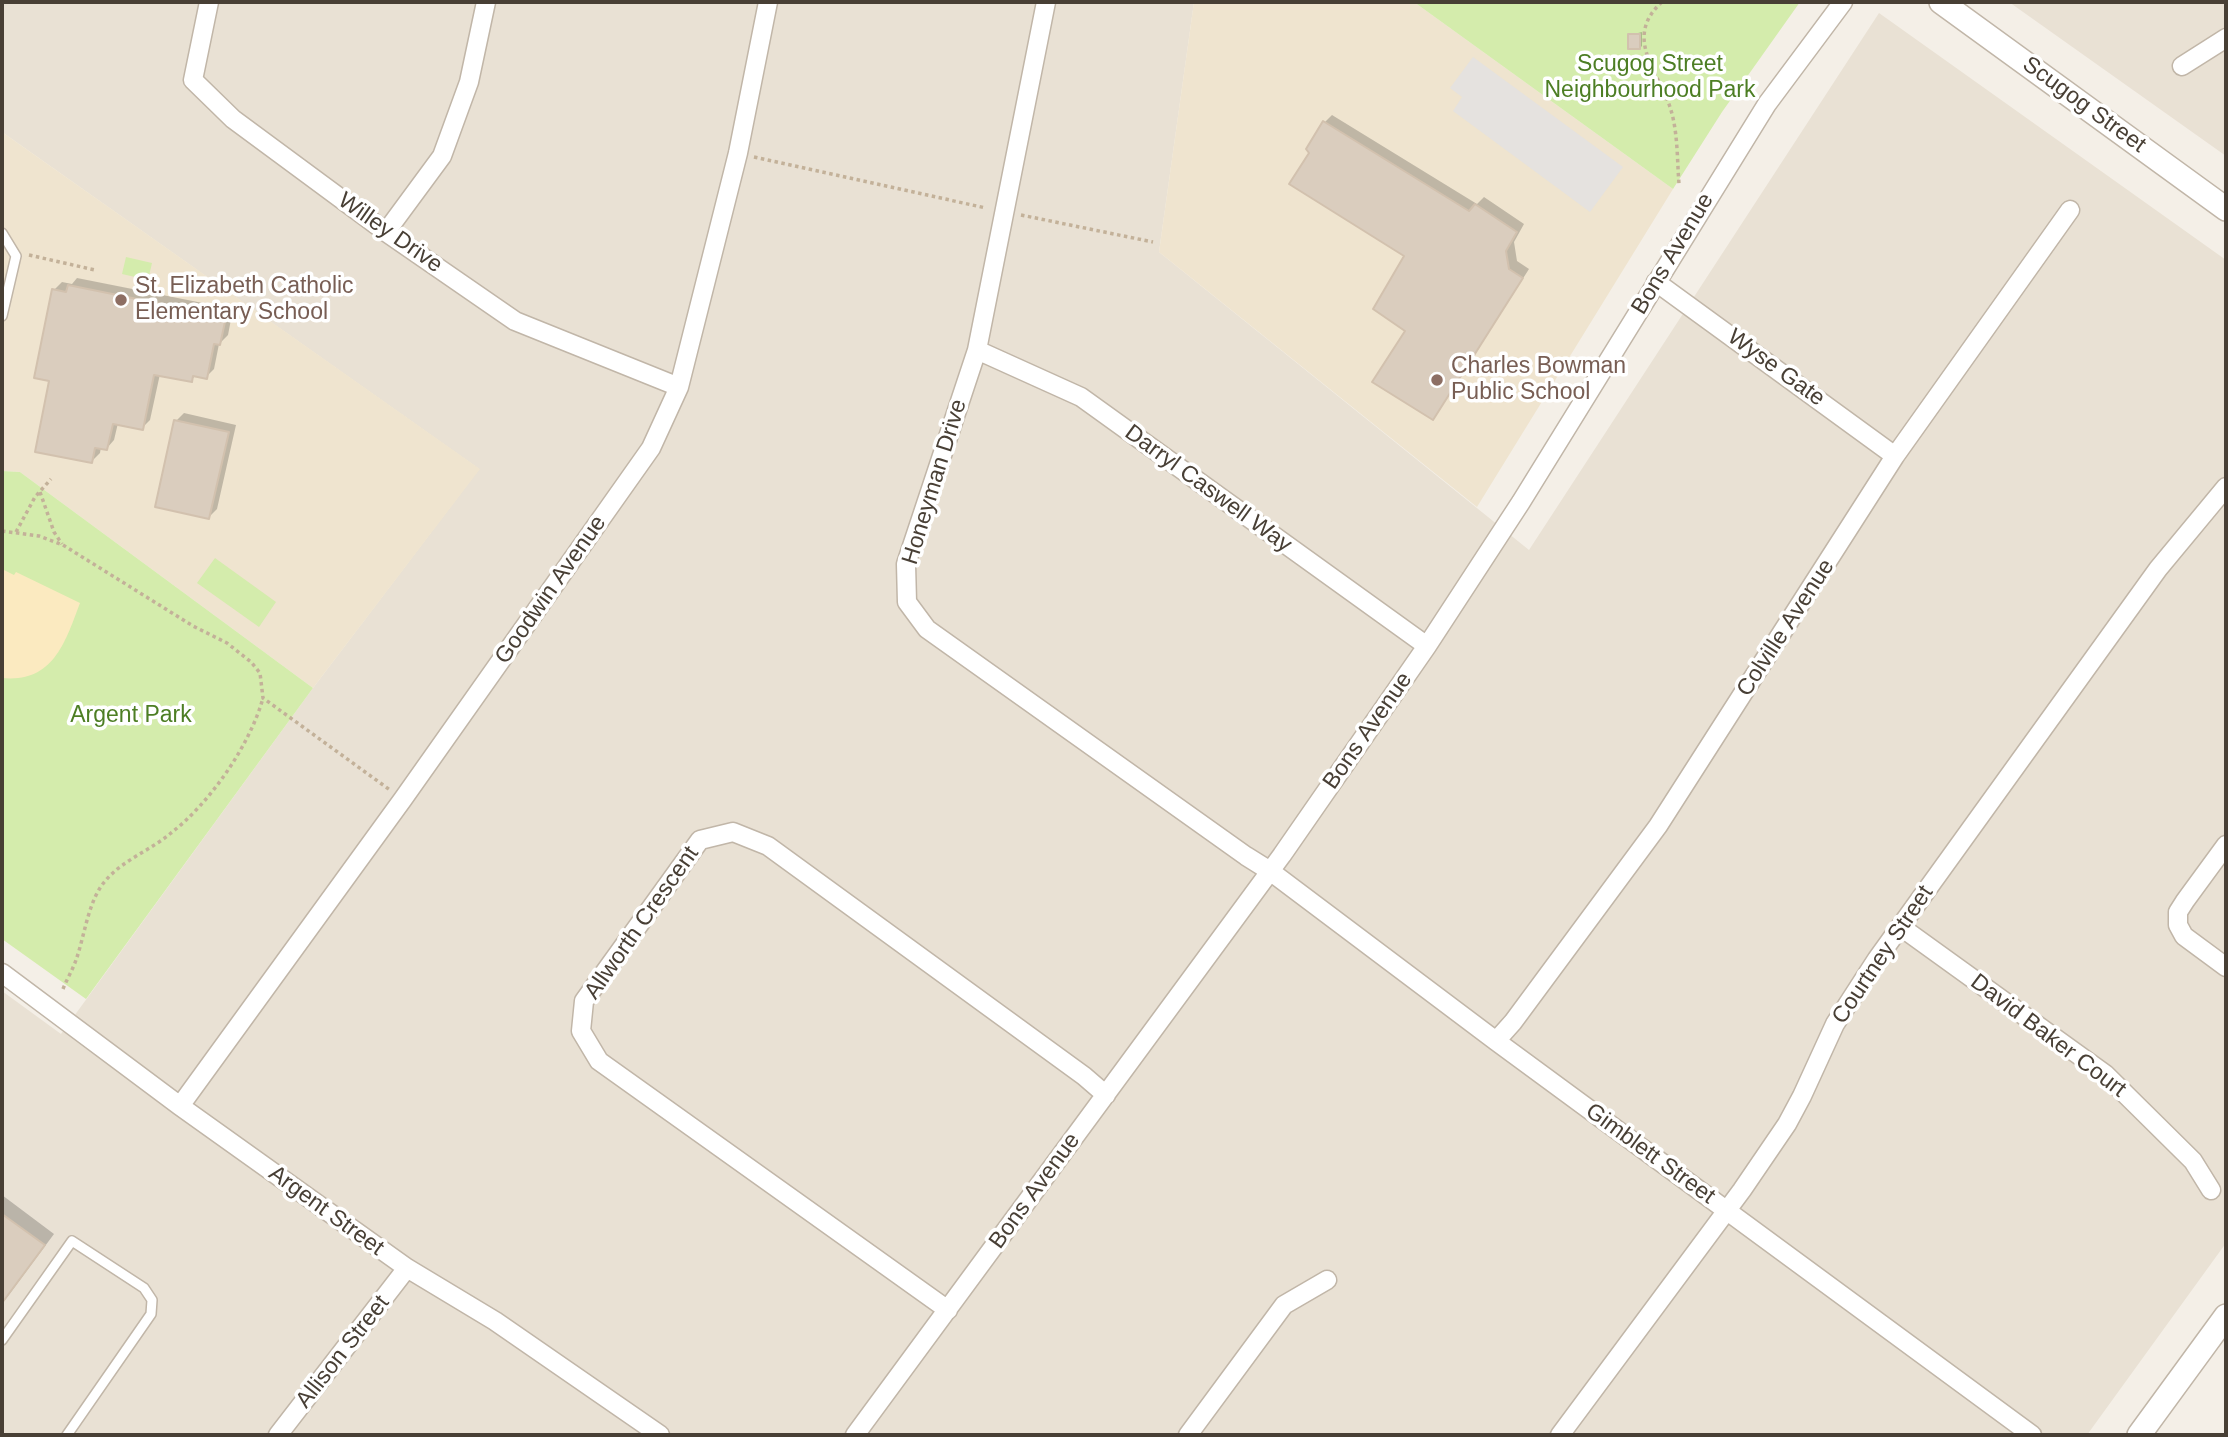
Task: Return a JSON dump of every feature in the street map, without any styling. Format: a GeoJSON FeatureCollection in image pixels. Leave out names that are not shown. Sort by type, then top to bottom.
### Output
{"type":"FeatureCollection","features":[{"type":"Feature","properties":{"kind":"street","name":"Willey Drive"},"geometry":{"type":"LineString","coordinates":[[209,2],[192,80],[233,119],[386,232],[515,321],[679,387]]}},
{"type":"Feature","properties":{"kind":"street"},"geometry":{"type":"LineString","coordinates":[[386,232],[442,156],[469,82],[486,2]]}},
{"type":"Feature","properties":{"kind":"street","name":"Goodwin Avenue"},"geometry":{"type":"LineString","coordinates":[[180,1106],[395,810],[651,448],[679,387],[738,153],[768,2]]}},
{"type":"Feature","properties":{"kind":"street","name":"Honeyman Drive"},"geometry":{"type":"LineString","coordinates":[[1046,2],[977,350],[906,564],[907,603],[927,629],[1270,871]]}},
{"type":"Feature","properties":{"kind":"street","name":"Bons Avenue"},"geometry":{"type":"LineString","coordinates":[[855,1435],[1270,871],[1427,646],[1521,502],[1767,104],[1843,2]]}},
{"type":"Feature","properties":{"kind":"street","name":"Scugog Street"},"geometry":{"type":"LineString","coordinates":[[1941,2],[2226,209]]}},
{"type":"Feature","properties":{"kind":"street"},"geometry":{"type":"LineString","coordinates":[[2182,66],[2226,37]]}},
{"type":"Feature","properties":{"kind":"street","name":"Colville Avenue"},"geometry":{"type":"LineString","coordinates":[[1496,1041],[1513,1022],[1658,826],[1895,456],[2070,210]]}},
{"type":"Feature","properties":{"kind":"street","name":"Wyse Gate"},"geometry":{"type":"LineString","coordinates":[[1656,282],[1895,456]]}},
{"type":"Feature","properties":{"kind":"street","name":"Darryl Caswell Way"},"geometry":{"type":"LineString","coordinates":[[977,350],[1082,397],[1427,646]]}},
{"type":"Feature","properties":{"kind":"street","name":"Courtney Street"},"geometry":{"type":"LineString","coordinates":[[1568,1433],[1787,1124],[1835,1024],[1854,991],[2158,569],[2226,487]]}},
{"type":"Feature","properties":{"kind":"street","name":"Allworth Crescent"},"geometry":{"type":"LineString","coordinates":[[948,1310],[599,1061],[581,1031],[584,1001],[700,840],[733,832],[768,846],[1084,1076],[1106,1095]]}},
{"type":"Feature","properties":{"kind":"street"},"geometry":{"type":"LineString","coordinates":[[2226,845],[2178,912],[2178,925],[2184,936],[2226,967]]}},
{"type":"Feature","properties":{"kind":"street","name":"Gimblett Street"},"geometry":{"type":"LineString","coordinates":[[1270,871],[1496,1041],[2032,1435]]}},
{"type":"Feature","properties":{"kind":"street","name":"David Baker Court"},"geometry":{"type":"LineString","coordinates":[[1901,927],[2105,1074],[2193,1161],[2211,1189]]}},
{"type":"Feature","properties":{"kind":"street","name":"Argent Street"},"geometry":{"type":"LineString","coordinates":[[2,972],[180,1106],[407,1268],[495,1321],[660,1435]]}},
{"type":"Feature","properties":{"kind":"street","name":"Allison Street"},"geometry":{"type":"LineString","coordinates":[[278,1435],[407,1268]]}},
{"type":"Feature","properties":{"kind":"street"},"geometry":{"type":"LineString","coordinates":[[1188,1435],[1284,1304],[1327,1280]]}},
{"type":"Feature","properties":{"kind":"street"},"geometry":{"type":"LineString","coordinates":[[2138,1435],[2226,1315]]}},
{"type":"Feature","properties":{"kind":"lane"},"geometry":{"type":"LineString","coordinates":[[2,233],[16,256],[2,316]]}},
{"type":"Feature","properties":{"kind":"lane"},"geometry":{"type":"LineString","coordinates":[[2,1340],[72,1241],[144,1288],[152,1300],[151,1314],[66,1435]]}},
{"type":"Feature","properties":{"kind":"path"},"geometry":{"type":"LineString","coordinates":[[1662,2],[1650,15],[1645,50],[1670,108],[1679,184]]}},
{"type":"Feature","properties":{"kind":"path"},"geometry":{"type":"LineString","coordinates":[[738,153],[1153,242]]}},
{"type":"Feature","properties":{"kind":"path"},"geometry":{"type":"LineString","coordinates":[[16,256],[30,255],[95,270]]}},
{"type":"Feature","properties":{"kind":"path"},"geometry":{"type":"LineString","coordinates":[[16,531],[51,479]]}},
{"type":"Feature","properties":{"kind":"path"},"geometry":{"type":"LineString","coordinates":[[40,492],[51,524],[63,545]]}},
{"type":"Feature","properties":{"kind":"path"},"geometry":{"type":"LineString","coordinates":[[2,531],[39,536],[63,545],[193,626],[239,651],[260,673],[263,698],[258,718],[231,765],[201,803],[173,832],[106,880],[95,900],[76,961],[63,989]]}},
{"type":"Feature","properties":{"kind":"path"},"geometry":{"type":"LineString","coordinates":[[263,698],[391,791]]}},
{"type":"Feature","properties":{"kind":"shaded area"},"geometry":{"type":"Polygon","coordinates":[[[2,2],[1194,2],[1159,252],[1529,550],[1879,13],[2226,260],[2226,1243],[2087,1435],[2,1435],[2,991],[61,1034],[313,688],[479,469],[2,132],[2,2]]]}},
{"type":"Feature","properties":{"kind":"shaded area","name":"Charles Bowman Public School"},"geometry":{"type":"Polygon","coordinates":[[[1194,2],[1414,2],[1673,189],[1477,507],[1159,252],[1194,2]]]}},
{"type":"Feature","properties":{"kind":"shaded area"},"geometry":{"type":"Polygon","coordinates":[[[2009,2],[2226,2],[2226,156],[2009,2]]]}},
{"type":"Feature","properties":{"kind":"shaded area"},"geometry":{"type":"Polygon","coordinates":[[[1473,57],[1623,167],[1590,212],[1453,111],[1462,97],[1450,88],[1473,57]]]}},
{"type":"Feature","properties":{"kind":"shaded area","name":"St. Elizabeth Catholic Elementary School"},"geometry":{"type":"Polygon","coordinates":[[[2,132],[480,469],[313,688],[20,472],[2,471],[2,132]]]}},
{"type":"Feature","properties":{"kind":"green space","name":"Scugog Street Neighbourhood Park"},"geometry":{"type":"Polygon","coordinates":[[[1414,2],[1800,2],[1722,112],[1673,189],[1414,2]]]}},
{"type":"Feature","properties":{"kind":"green space"},"geometry":{"type":"Polygon","coordinates":[[[126,257],[152,263],[148,280],[122,274],[126,257]]]}},
{"type":"Feature","properties":{"kind":"green space","name":"Argent Park"},"geometry":{"type":"Polygon","coordinates":[[[2,471],[20,472],[313,688],[86,999],[2,939],[2,471]]]}},
{"type":"Feature","properties":{"kind":"green space"},"geometry":{"type":"Polygon","coordinates":[[[215,558],[276,602],[259,627],[197,583],[215,558]]]}},
{"type":"Feature","properties":{"kind":"sand"},"geometry":{"type":"Polygon","coordinates":[[[2,569],[14,575],[16,572],[80,603],[69,632],[55,657],[34,674],[19,678],[2,678],[2,569]]]}},
{"type":"Feature","properties":{"kind":"building"},"geometry":{"type":"Polygon","coordinates":[[[1628,34],[1640,34],[1640,49],[1628,49],[1628,34]]]}},
{"type":"Feature","properties":{"kind":"building"},"geometry":{"type":"Polygon","coordinates":[[[1323,121],[1469,211],[1475,204],[1517,232],[1506,251],[1509,269],[1523,278],[1433,420],[1372,382],[1405,331],[1373,309],[1404,256],[1289,184],[1309,153],[1306,149],[1323,121]]]}},
{"type":"Feature","properties":{"kind":"building"},"geometry":{"type":"Polygon","coordinates":[[[68,285],[226,317],[220,345],[214,344],[207,379],[193,376],[192,382],[154,375],[143,430],[113,424],[107,450],[95,448],[92,463],[35,452],[49,381],[34,378],[52,289],[66,292],[68,285]]]}},
{"type":"Feature","properties":{"kind":"building"},"geometry":{"type":"Polygon","coordinates":[[[174,420],[229,432],[209,519],[155,507],[174,420]]]}},
{"type":"Feature","properties":{"kind":"building"},"geometry":{"type":"Polygon","coordinates":[[[2,1214],[45,1245],[2,1303],[2,1214]]]}},
{"type":"Feature","properties":{"kind":"place","name":"St. Elizabeth Catholic Elementary School"},"geometry":{"type":"Point","coordinates":[121,300]}},
{"type":"Feature","properties":{"kind":"place","name":"Charles Bowman Public School"},"geometry":{"type":"Point","coordinates":[1437,380]}}]}
